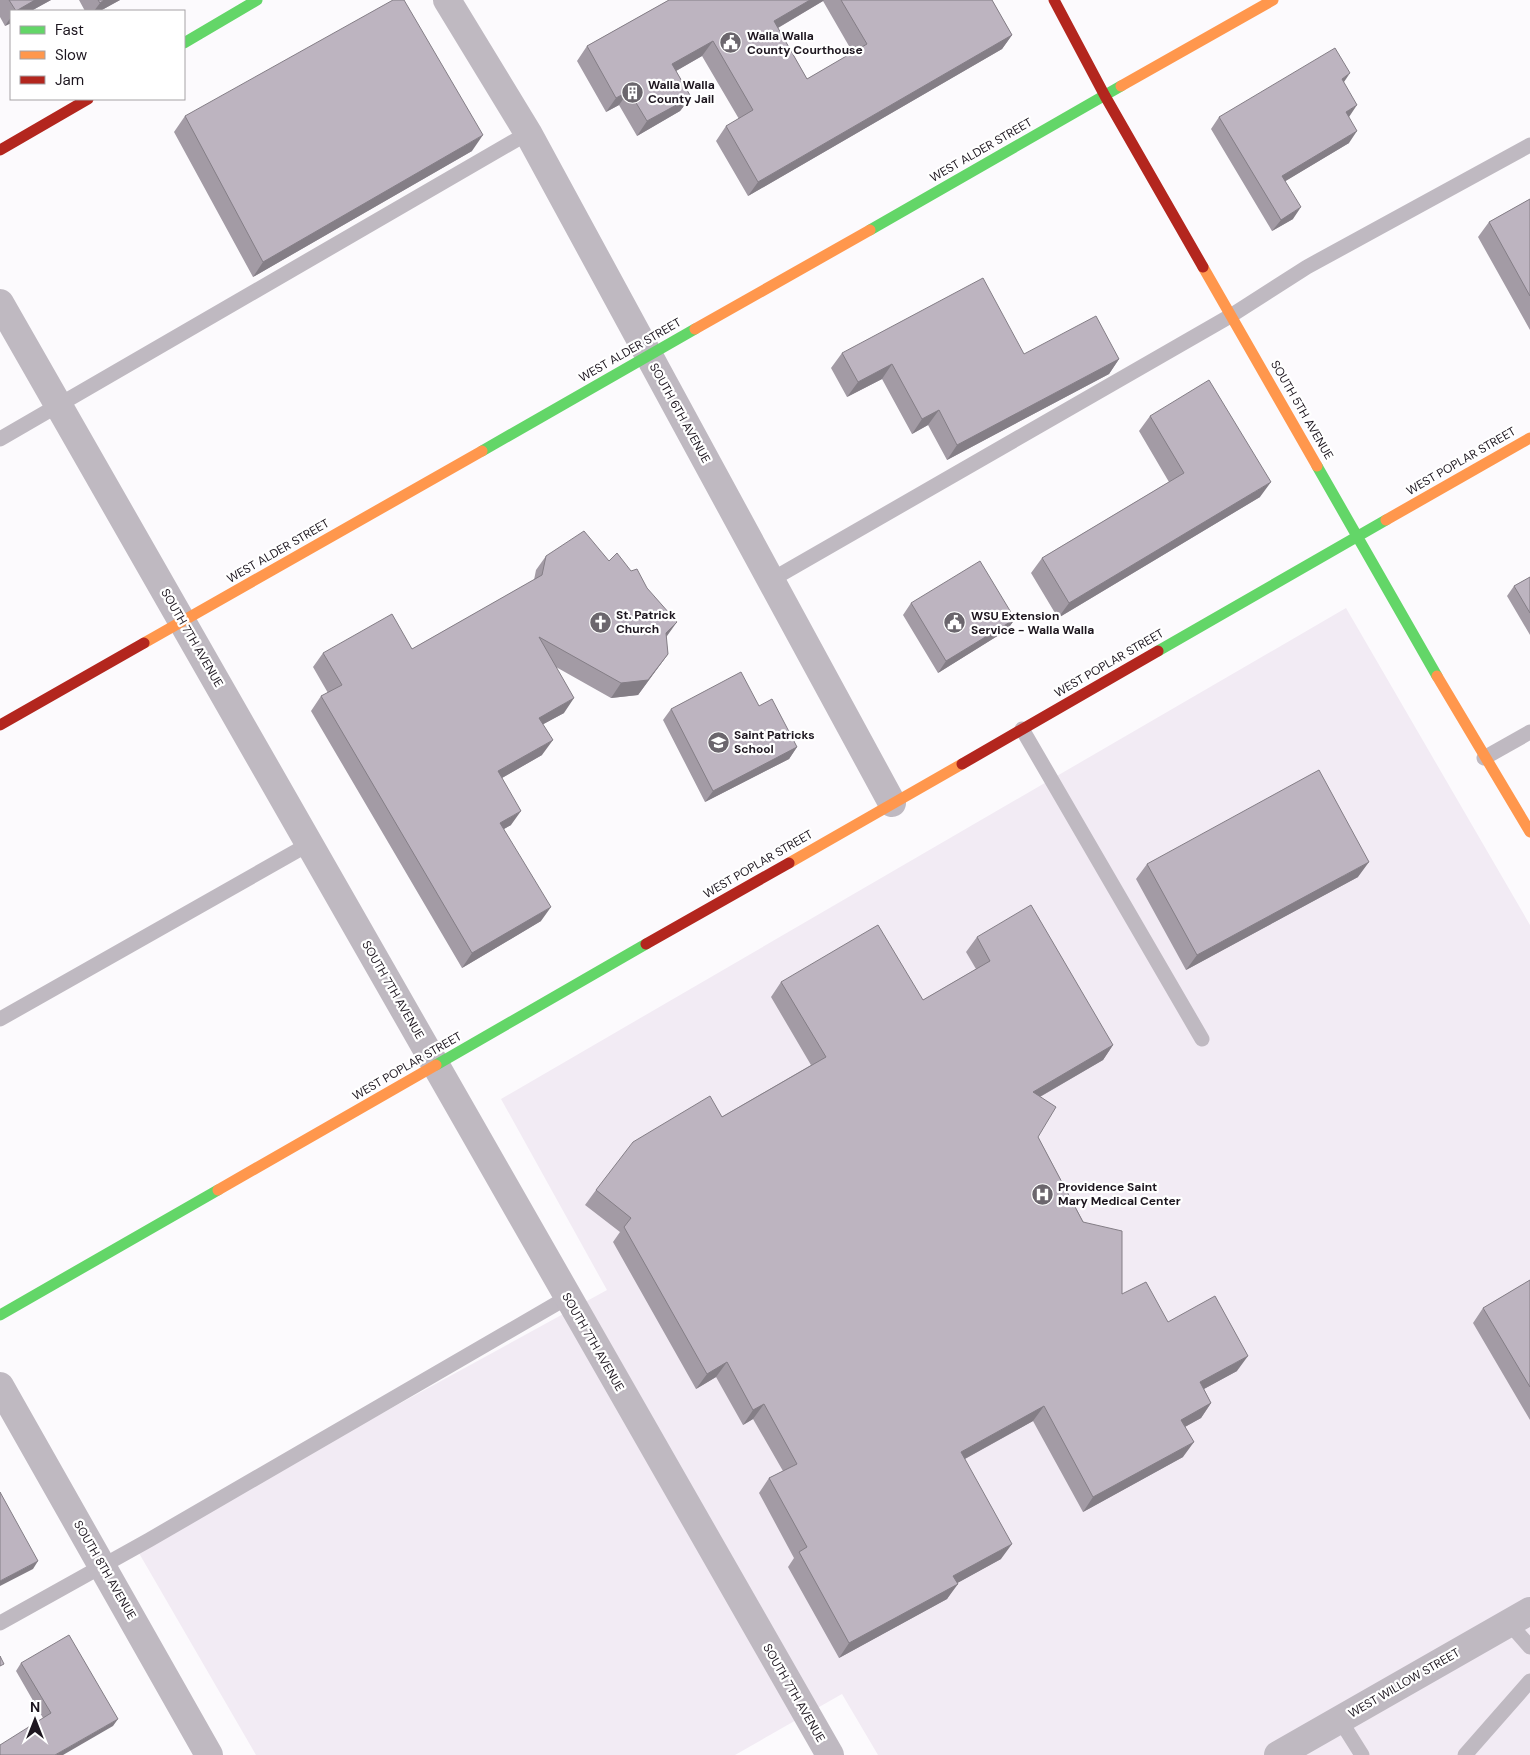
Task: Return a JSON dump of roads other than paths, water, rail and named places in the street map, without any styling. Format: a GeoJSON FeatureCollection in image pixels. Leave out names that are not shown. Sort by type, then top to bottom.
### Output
{"type":"FeatureCollection","features":[{"type":"Feature","properties":{"kind":"main road"},"geometry":{"type":"LineString","coordinates":[[185,42],[257,0]]}},
{"type":"Feature","properties":{"kind":"main road","name":"SOUTH 5TH AVENUE"},"geometry":{"type":"LineString","coordinates":[[1054,0],[1105,96],[1484,758],[1530,832]]}},
{"type":"Feature","properties":{"kind":"main road","name":"WEST ALDER STREET"},"geometry":{"type":"LineString","coordinates":[[0,725],[1273,0]]}},
{"type":"Feature","properties":{"kind":"main road"},"geometry":{"type":"LineString","coordinates":[[0,150],[86,100]]}},
{"type":"Feature","properties":{"kind":"main road","name":"WEST POPLAR STREET"},"geometry":{"type":"LineString","coordinates":[[0,1315],[1530,438]]}},
{"type":"Feature","properties":{"kind":"street","name":"SOUTH 6TH AVENUE"},"geometry":{"type":"LineString","coordinates":[[447,0],[528,133],[892,803]]}},
{"type":"Feature","properties":{"kind":"street","name":"SOUTH 7TH AVENUE"},"geometry":{"type":"LineString","coordinates":[[0,303],[830,1755]]}},
{"type":"Feature","properties":{"kind":"street","name":"SOUTH 8TH AVENUE"},"geometry":{"type":"LineString","coordinates":[[0,1386],[209,1755]]}},
{"type":"Feature","properties":{"kind":"street","name":"WEST WILLOW STREET"},"geometry":{"type":"LineString","coordinates":[[1278,1755],[1520,1617]]}},
{"type":"Feature","properties":{"kind":"lane"},"geometry":{"type":"LineString","coordinates":[[0,439],[528,133]]}},
{"type":"Feature","properties":{"kind":"lane"},"geometry":{"type":"LineString","coordinates":[[771,580],[1232,315],[1307,267],[1530,145]]}},
{"type":"Feature","properties":{"kind":"lane"},"geometry":{"type":"LineString","coordinates":[[1022,729],[1202,1039]]}},
{"type":"Feature","properties":{"kind":"lane"},"geometry":{"type":"LineString","coordinates":[[1484,758],[1530,732]]}},
{"type":"Feature","properties":{"kind":"lane"},"geometry":{"type":"LineString","coordinates":[[0,1019],[309,844]]}},
{"type":"Feature","properties":{"kind":"lane"},"geometry":{"type":"LineString","coordinates":[[0,1623],[568,1297]]}},
{"type":"Feature","properties":{"kind":"lane"},"geometry":{"type":"LineString","coordinates":[[1520,1617],[1530,1647]]}},
{"type":"Feature","properties":{"kind":"lane"},"geometry":{"type":"LineString","coordinates":[[1465,1755],[1530,1681]]}},
{"type":"Feature","properties":{"kind":"lane"},"geometry":{"type":"LineString","coordinates":[[1340,1720],[1362,1755]]}},
{"type":"Feature","properties":{"kind":"place","name":"Walla Walla County Courthouse"},"geometry":{"type":"Point","coordinates":[731,43]}},
{"type":"Feature","properties":{"kind":"place","name":"Walla Walla County Jail"},"geometry":{"type":"Point","coordinates":[632,92]}},
{"type":"Feature","properties":{"kind":"place","name":"St. Patrick Church"},"geometry":{"type":"Point","coordinates":[600,622]}},
{"type":"Feature","properties":{"kind":"place","name":"WSU Extension Service - Walla Walla"},"geometry":{"type":"Point","coordinates":[955,623]}},
{"type":"Feature","properties":{"kind":"place","name":"Saint Patricks School"},"geometry":{"type":"Point","coordinates":[718,742]}},
{"type":"Feature","properties":{"kind":"place","name":"Providence Saint Mary Medical Center"},"geometry":{"type":"Point","coordinates":[1042,1194]}}]}
